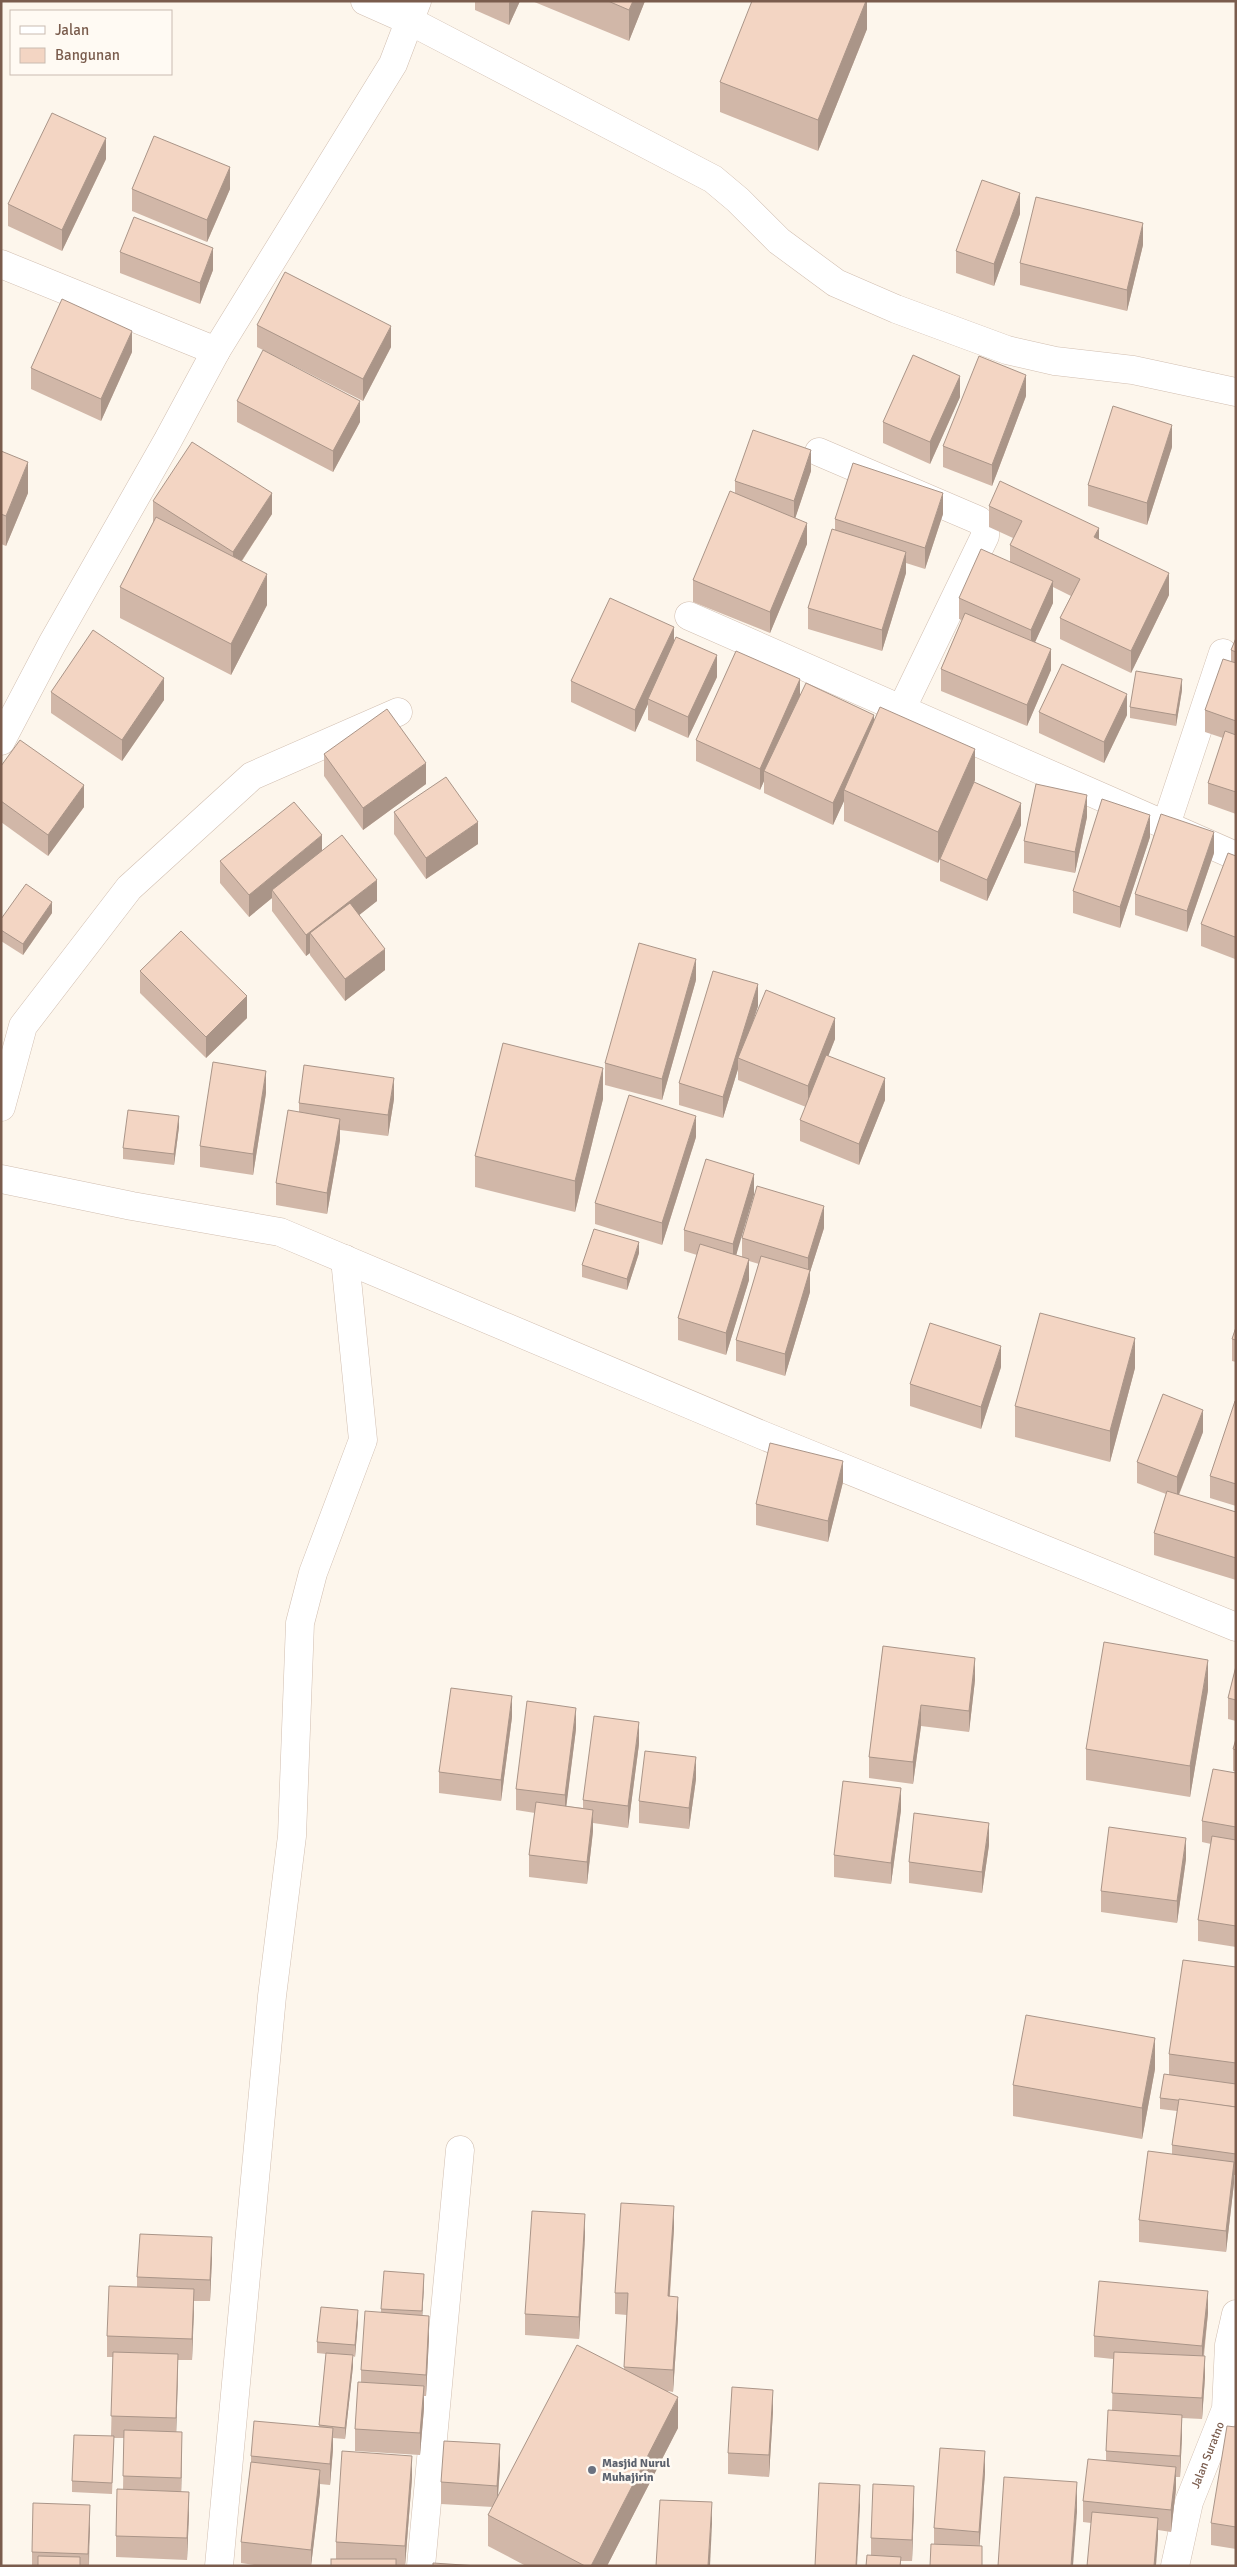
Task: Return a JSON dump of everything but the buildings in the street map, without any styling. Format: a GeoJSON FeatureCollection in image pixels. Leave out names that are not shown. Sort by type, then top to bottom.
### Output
{"type":"FeatureCollection","features":[{"type":"Feature","properties":{"kind":"street"},"geometry":{"type":"LineString","coordinates":[[365,1],[413,11],[713,179],[738,200],[779,241],[836,284],[896,309],[1007,350],[1055,361],[1133,370],[1236,392]]}},
{"type":"Feature","properties":{"kind":"street"},"geometry":{"type":"LineString","coordinates":[[1,741],[52,644],[168,440],[216,351],[393,64],[413,11]]}},
{"type":"Feature","properties":{"kind":"street"},"geometry":{"type":"LineString","coordinates":[[1,264],[216,351]]}},
{"type":"Feature","properties":{"kind":"street"},"geometry":{"type":"LineString","coordinates":[[819,452],[978,520],[985,526],[985,536],[902,708]]}},
{"type":"Feature","properties":{"kind":"street"},"geometry":{"type":"LineString","coordinates":[[689,616],[1236,856]]}},
{"type":"Feature","properties":{"kind":"street"},"geometry":{"type":"LineString","coordinates":[[1166,825],[1224,653]]}},
{"type":"Feature","properties":{"kind":"street"},"geometry":{"type":"LineString","coordinates":[[1,1107],[23,1026],[130,888],[252,776],[398,712]]}},
{"type":"Feature","properties":{"kind":"street"},"geometry":{"type":"LineString","coordinates":[[1,1179],[132,1206],[280,1232],[762,1435],[1236,1627]]}},
{"type":"Feature","properties":{"kind":"street"},"geometry":{"type":"LineString","coordinates":[[219,2566],[272,2006],[292,1836],[300,1623],[313,1573],[364,1440],[345,1259]]}},
{"type":"Feature","properties":{"kind":"street"},"geometry":{"type":"LineString","coordinates":[[421,2566],[460,2150]]}},
{"type":"Feature","properties":{"kind":"street","name":"Jalan Suratno"},"geometry":{"type":"LineString","coordinates":[[1175,2566],[1189,2502],[1231,2410],[1229,2345],[1236,2314]]}},
{"type":"Feature","properties":{"kind":"place","name":"Masjid Nurul Muhajirin"},"geometry":{"type":"Point","coordinates":[592,2470]}}]}
